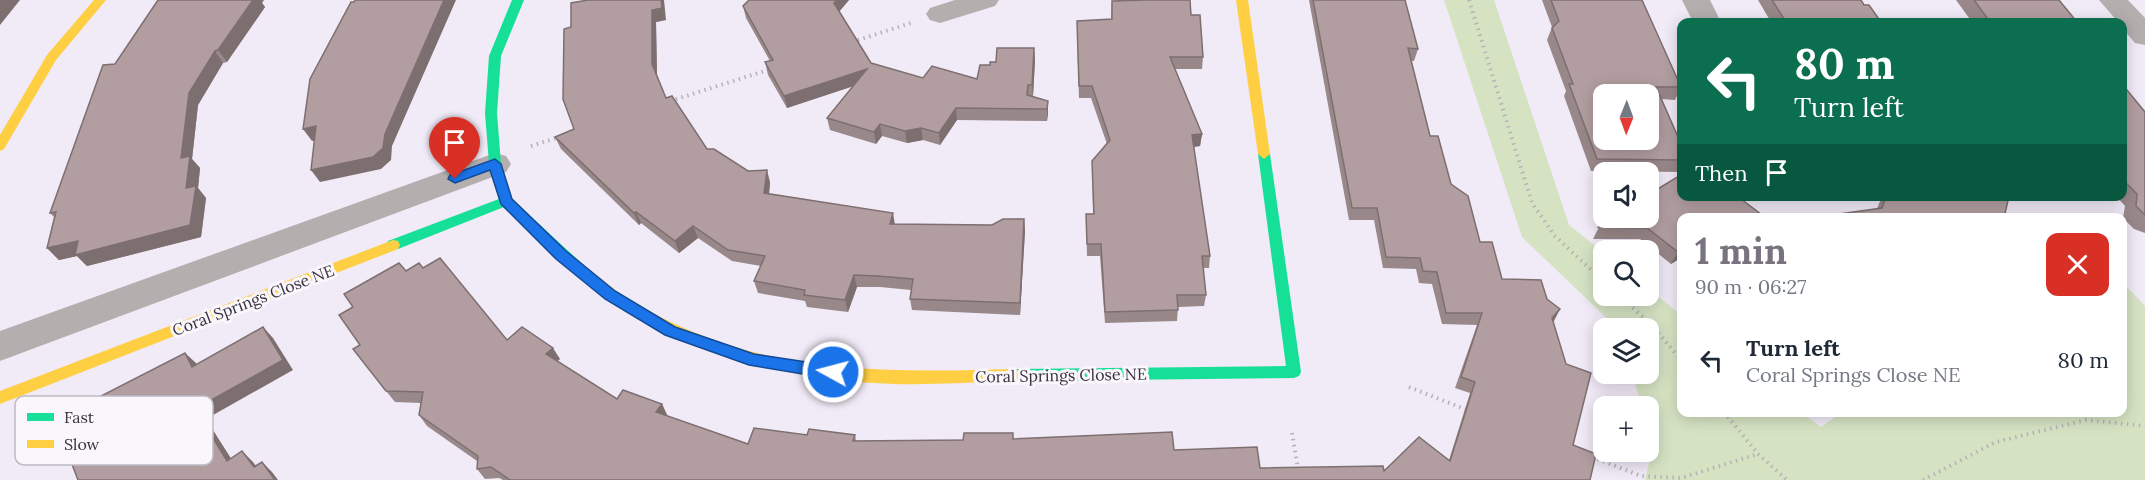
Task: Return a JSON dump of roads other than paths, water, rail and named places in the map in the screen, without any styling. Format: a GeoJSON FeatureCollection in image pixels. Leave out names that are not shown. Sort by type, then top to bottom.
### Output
{"type":"FeatureCollection","features":[{"type":"Feature","properties":{"kind":"street"},"geometry":{"type":"LineString","coordinates":[[0,146],[51,58],[100,0]]}},
{"type":"Feature","properties":{"kind":"street","name":"Coral Springs Close NE"},"geometry":{"type":"LineString","coordinates":[[518,0],[495,56],[491,113],[495,164],[506,201],[561,255],[610,295],[670,331],[754,360],[878,377],[1294,372],[1242,0]]}},
{"type":"Feature","properties":{"kind":"street"},"geometry":{"type":"LineString","coordinates":[[940,14],[985,0]]}},
{"type":"Feature","properties":{"kind":"street"},"geometry":{"type":"LineString","coordinates":[[1696,0],[1705,18]]}},
{"type":"Feature","properties":{"kind":"street"},"geometry":{"type":"LineString","coordinates":[[2113,0],[2145,36]]}},
{"type":"Feature","properties":{"kind":"street"},"geometry":{"type":"LineString","coordinates":[[0,346],[495,164]]}},
{"type":"Feature","properties":{"kind":"street","name":"Coral Springs Close NE"},"geometry":{"type":"LineString","coordinates":[[0,398],[506,201]]}}]}
